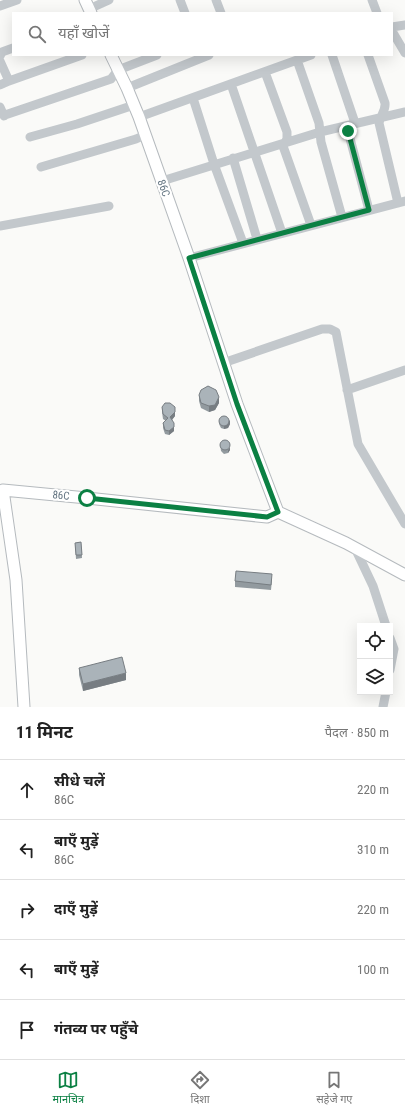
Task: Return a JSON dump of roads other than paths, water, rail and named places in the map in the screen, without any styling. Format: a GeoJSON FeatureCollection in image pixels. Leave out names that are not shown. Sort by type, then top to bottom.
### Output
{"type":"FeatureCollection","features":[{"type":"Feature","properties":{"kind":"main road","name":"86C"},"geometry":{"type":"LineString","coordinates":[[24,707],[16,580],[2,490],[267,517],[278,512],[237,404],[189,258],[139,117],[111,56]]}},
{"type":"Feature","properties":{"kind":"main road"},"geometry":{"type":"LineString","coordinates":[[278,512],[355,548],[405,574]]}},
{"type":"Feature","properties":{"kind":"street"},"geometry":{"type":"LineString","coordinates":[[0,6],[17,0]]}},
{"type":"Feature","properties":{"kind":"street"},"geometry":{"type":"LineString","coordinates":[[88,8],[110,0]]}},
{"type":"Feature","properties":{"kind":"street"},"geometry":{"type":"LineString","coordinates":[[180,0],[185,12]]}},
{"type":"Feature","properties":{"kind":"street"},"geometry":{"type":"LineString","coordinates":[[216,0],[221,12]]}},
{"type":"Feature","properties":{"kind":"street"},"geometry":{"type":"LineString","coordinates":[[372,0],[377,12]]}},
{"type":"Feature","properties":{"kind":"street"},"geometry":{"type":"LineString","coordinates":[[393,27],[405,26]]}},
{"type":"Feature","properties":{"kind":"street"},"geometry":{"type":"LineString","coordinates":[[393,33],[405,53]]}},
{"type":"Feature","properties":{"kind":"street"},"geometry":{"type":"LineString","coordinates":[[0,56],[2,52],[12,48]]}},
{"type":"Feature","properties":{"kind":"street"},"geometry":{"type":"LineString","coordinates":[[0,85],[79,56]]}},
{"type":"Feature","properties":{"kind":"street"},"geometry":{"type":"LineString","coordinates":[[0,107],[4,116],[111,79],[118,70],[154,56]]}},
{"type":"Feature","properties":{"kind":"street"},"geometry":{"type":"LineString","coordinates":[[127,88],[207,56]]}},
{"type":"Feature","properties":{"kind":"street"},"geometry":{"type":"LineString","coordinates":[[139,117],[308,56]]}},
{"type":"Feature","properties":{"kind":"street"},"geometry":{"type":"LineString","coordinates":[[332,56],[354,120],[348,131],[369,210]]}},
{"type":"Feature","properties":{"kind":"street"},"geometry":{"type":"LineString","coordinates":[[189,258],[282,232],[402,202],[379,123],[384,112],[385,103],[368,56]]}},
{"type":"Feature","properties":{"kind":"street"},"geometry":{"type":"LineString","coordinates":[[297,60],[319,123],[321,142],[342,217]]}},
{"type":"Feature","properties":{"kind":"street"},"geometry":{"type":"LineString","coordinates":[[0,61],[8,81]]}},
{"type":"Feature","properties":{"kind":"street"},"geometry":{"type":"LineString","coordinates":[[265,72],[287,132],[287,139],[283,146],[284,150],[311,225]]}},
{"type":"Feature","properties":{"kind":"street"},"geometry":{"type":"LineString","coordinates":[[230,84],[282,232]]}},
{"type":"Feature","properties":{"kind":"street"},"geometry":{"type":"LineString","coordinates":[[193,98],[214,164],[243,243]]}},
{"type":"Feature","properties":{"kind":"street"},"geometry":{"type":"LineString","coordinates":[[30,137],[77,124],[134,105]]}},
{"type":"Feature","properties":{"kind":"street"},"geometry":{"type":"LineString","coordinates":[[162,181],[284,142],[405,112]]}},
{"type":"Feature","properties":{"kind":"street"},"geometry":{"type":"LineString","coordinates":[[41,166],[136,139],[145,135]]}},
{"type":"Feature","properties":{"kind":"street"},"geometry":{"type":"LineString","coordinates":[[232,158],[257,239]]}},
{"type":"Feature","properties":{"kind":"street"},"geometry":{"type":"LineString","coordinates":[[0,226],[109,206]]}},
{"type":"Feature","properties":{"kind":"street"},"geometry":{"type":"LineString","coordinates":[[223,362],[327,328],[336,332],[360,450],[405,524]]}},
{"type":"Feature","properties":{"kind":"street"},"geometry":{"type":"LineString","coordinates":[[347,390],[405,370]]}},
{"type":"Feature","properties":{"kind":"street"},"geometry":{"type":"LineString","coordinates":[[355,548],[373,586],[385,623]]}},
{"type":"Feature","properties":{"kind":"street"},"geometry":{"type":"LineString","coordinates":[[383,707],[385,695]]}}]}
